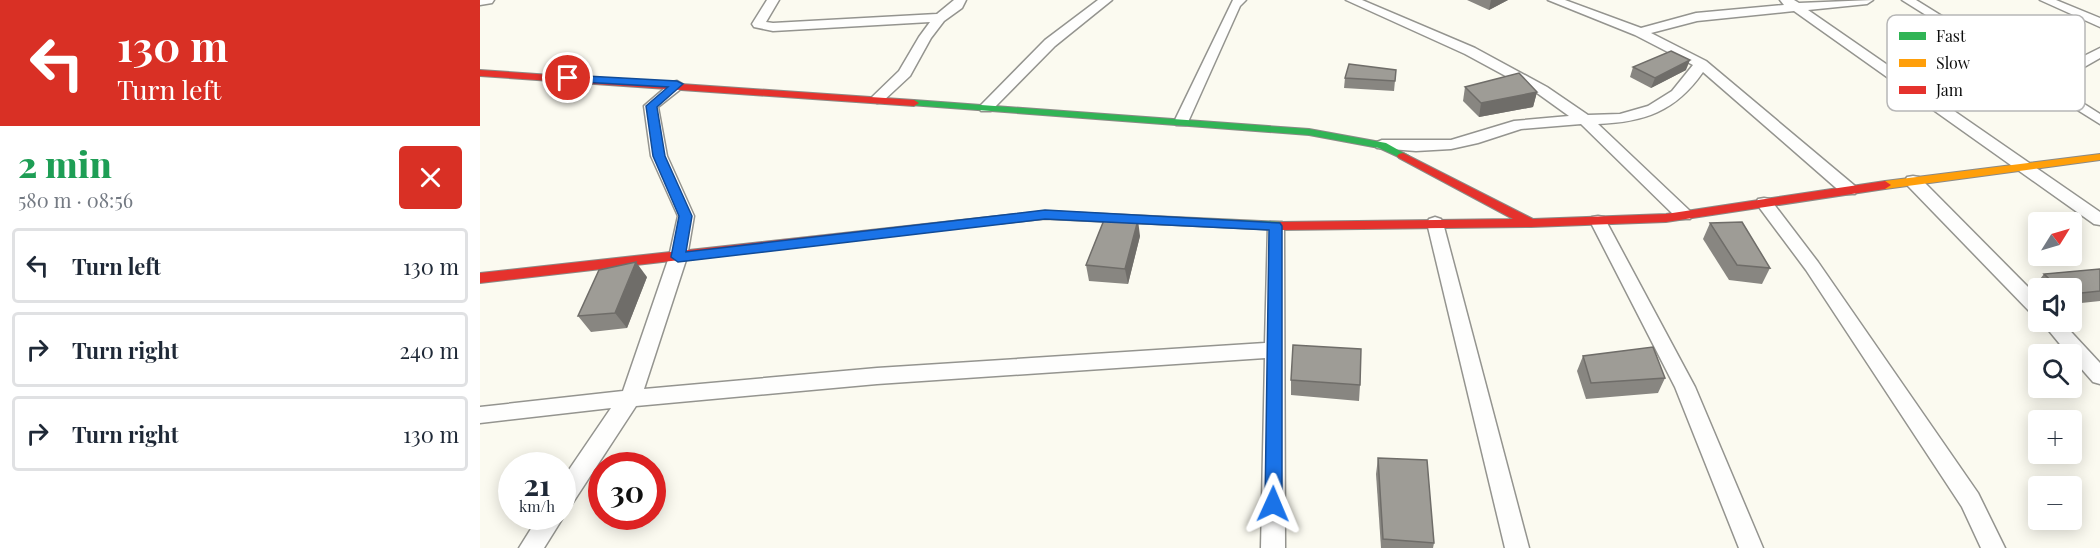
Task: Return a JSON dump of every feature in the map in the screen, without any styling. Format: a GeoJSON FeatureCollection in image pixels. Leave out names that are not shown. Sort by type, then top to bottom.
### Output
{"type":"FeatureCollection","features":[{"type":"Feature","properties":{"kind":"street"},"geometry":{"type":"LineString","coordinates":[[480,0],[488,0]]}},
{"type":"Feature","properties":{"kind":"street"},"geometry":{"type":"LineString","coordinates":[[773,0],[758,24],[779,27],[940,18]]}},
{"type":"Feature","properties":{"kind":"street"},"geometry":{"type":"LineString","coordinates":[[877,99],[904,73],[925,37],[940,18],[960,0]]}},
{"type":"Feature","properties":{"kind":"street"},"geometry":{"type":"LineString","coordinates":[[986,108],[1050,43],[1106,0]]}},
{"type":"Feature","properties":{"kind":"street"},"geometry":{"type":"LineString","coordinates":[[1181,122],[1235,5],[1240,0]]}},
{"type":"Feature","properties":{"kind":"street"},"geometry":{"type":"LineString","coordinates":[[1352,0],[1470,51],[1542,90],[1585,120],[1684,215]]}},
{"type":"Feature","properties":{"kind":"street"},"geometry":{"type":"LineString","coordinates":[[1554,0],[1640,32],[1701,64],[1849,190]]}},
{"type":"Feature","properties":{"kind":"street"},"geometry":{"type":"LineString","coordinates":[[1640,32],[1696,17],[1791,3],[1867,0]]}},
{"type":"Feature","properties":{"kind":"street"},"geometry":{"type":"LineString","coordinates":[[1908,0],[1933,15]]}},
{"type":"Feature","properties":{"kind":"street"},"geometry":{"type":"LineString","coordinates":[[2046,0],[2081,15]]}},
{"type":"Feature","properties":{"kind":"street"},"geometry":{"type":"LineString","coordinates":[[1791,3],[1887,71]]}},
{"type":"Feature","properties":{"kind":"street"},"geometry":{"type":"LineString","coordinates":[[2085,17],[2100,23]]}},
{"type":"Feature","properties":{"kind":"street"},"geometry":{"type":"LineString","coordinates":[[2085,61],[2100,52]]}},
{"type":"Feature","properties":{"kind":"street"},"geometry":{"type":"LineString","coordinates":[[480,73],[677,84],[1181,122],[1309,132],[1382,145],[1438,146],[1473,140],[1496,130],[1514,126],[1548,121],[1643,114],[1682,92],[1701,64]]}},
{"type":"Feature","properties":{"kind":"street"},"geometry":{"type":"LineString","coordinates":[[576,479],[631,396],[678,257],[686,216],[659,156],[651,106],[677,84]]}},
{"type":"Feature","properties":{"kind":"street"},"geometry":{"type":"LineString","coordinates":[[2085,110],[2100,120]]}},
{"type":"Feature","properties":{"kind":"street"},"geometry":{"type":"LineString","coordinates":[[1944,111],[2100,220]]}},
{"type":"Feature","properties":{"kind":"street"},"geometry":{"type":"LineString","coordinates":[[1382,145],[1530,223]]}},
{"type":"Feature","properties":{"kind":"street"},"geometry":{"type":"LineString","coordinates":[[480,278],[1045,214],[1276,226],[1530,223],[1684,215],[2100,156]]}},
{"type":"Feature","properties":{"kind":"street"},"geometry":{"type":"LineString","coordinates":[[1913,182],[2028,298]]}},
{"type":"Feature","properties":{"kind":"street"},"geometry":{"type":"LineString","coordinates":[[1764,203],[1812,266],[1970,500],[1993,548]]}},
{"type":"Feature","properties":{"kind":"street"},"geometry":{"type":"LineString","coordinates":[[1598,221],[1684,387],[1751,548]]}},
{"type":"Feature","properties":{"kind":"street"},"geometry":{"type":"LineString","coordinates":[[1435,223],[1517,548]]}},
{"type":"Feature","properties":{"kind":"street"},"geometry":{"type":"LineString","coordinates":[[1273,548],[1276,226]]}},
{"type":"Feature","properties":{"kind":"street"},"geometry":{"type":"LineString","coordinates":[[2060,332],[2100,376]]}},
{"type":"Feature","properties":{"kind":"street"},"geometry":{"type":"LineString","coordinates":[[480,415],[631,396],[989,367],[1275,350]]}},
{"type":"Feature","properties":{"kind":"street"},"geometry":{"type":"LineString","coordinates":[[531,548],[543,530]]}},
{"type":"Feature","properties":{"kind":"building"},"geometry":{"type":"Polygon","coordinates":[[[1671,51],[1690,60],[1655,78],[1633,67],[1671,51]]]}},
{"type":"Feature","properties":{"kind":"building"},"geometry":{"type":"Polygon","coordinates":[[[1349,64],[1396,70],[1395,81],[1345,78],[1349,64]]]}},
{"type":"Feature","properties":{"kind":"building"},"geometry":{"type":"Polygon","coordinates":[[[1519,73],[1537,92],[1481,103],[1465,87],[1519,73]]]}},
{"type":"Feature","properties":{"kind":"building"},"geometry":{"type":"Polygon","coordinates":[[[1104,220],[1138,220],[1125,269],[1086,265],[1104,220]]]}},
{"type":"Feature","properties":{"kind":"building"},"geometry":{"type":"Polygon","coordinates":[[[1742,222],[1770,268],[1737,265],[1710,223],[1742,222]]]}},
{"type":"Feature","properties":{"kind":"building"},"geometry":{"type":"Polygon","coordinates":[[[636,262],[615,313],[578,316],[599,270],[636,262]]]}},
{"type":"Feature","properties":{"kind":"building"},"geometry":{"type":"Polygon","coordinates":[[[2100,269],[2100,291],[2082,293],[2082,278],[2048,278],[2044,274],[2100,269]]]}},
{"type":"Feature","properties":{"kind":"building"},"geometry":{"type":"Polygon","coordinates":[[[1293,345],[1361,349],[1360,385],[1291,380],[1293,345]]]}},
{"type":"Feature","properties":{"kind":"building"},"geometry":{"type":"Polygon","coordinates":[[[1653,347],[1665,378],[1591,383],[1583,356],[1653,347]]]}},
{"type":"Feature","properties":{"kind":"building"},"geometry":{"type":"Polygon","coordinates":[[[1378,458],[1427,460],[1434,543],[1383,539],[1378,458]]]}},
{"type":"Feature","properties":{"kind":"traffic: fast"},"geometry":{"type":"LineString","coordinates":[[914,103],[1309,132],[1382,145],[1403,156]]}},
{"type":"Feature","properties":{"kind":"traffic: fast"},"geometry":{"type":"LineString","coordinates":[[997,220],[1045,215],[1280,226]]}},
{"type":"Feature","properties":{"kind":"traffic: slow"},"geometry":{"type":"LineString","coordinates":[[1885,185],[2100,157]]}},
{"type":"Feature","properties":{"kind":"traffic: jam"},"geometry":{"type":"LineString","coordinates":[[480,73],[914,103]]}},
{"type":"Feature","properties":{"kind":"traffic: jam"},"geometry":{"type":"LineString","coordinates":[[1403,156],[1531,223],[1666,218],[1885,185]]}},
{"type":"Feature","properties":{"kind":"traffic: jam"},"geometry":{"type":"LineString","coordinates":[[480,278],[997,220]]}},
{"type":"Feature","properties":{"kind":"traffic: jam"},"geometry":{"type":"LineString","coordinates":[[1280,226],[1527,223]]}},
{"type":"Feature","properties":{"kind":"route"},"geometry":{"type":"LineString","coordinates":[[568,78],[677,84],[651,106],[659,156],[686,216],[678,257],[1045,214],[1276,226],[1273,504]]}}]}
